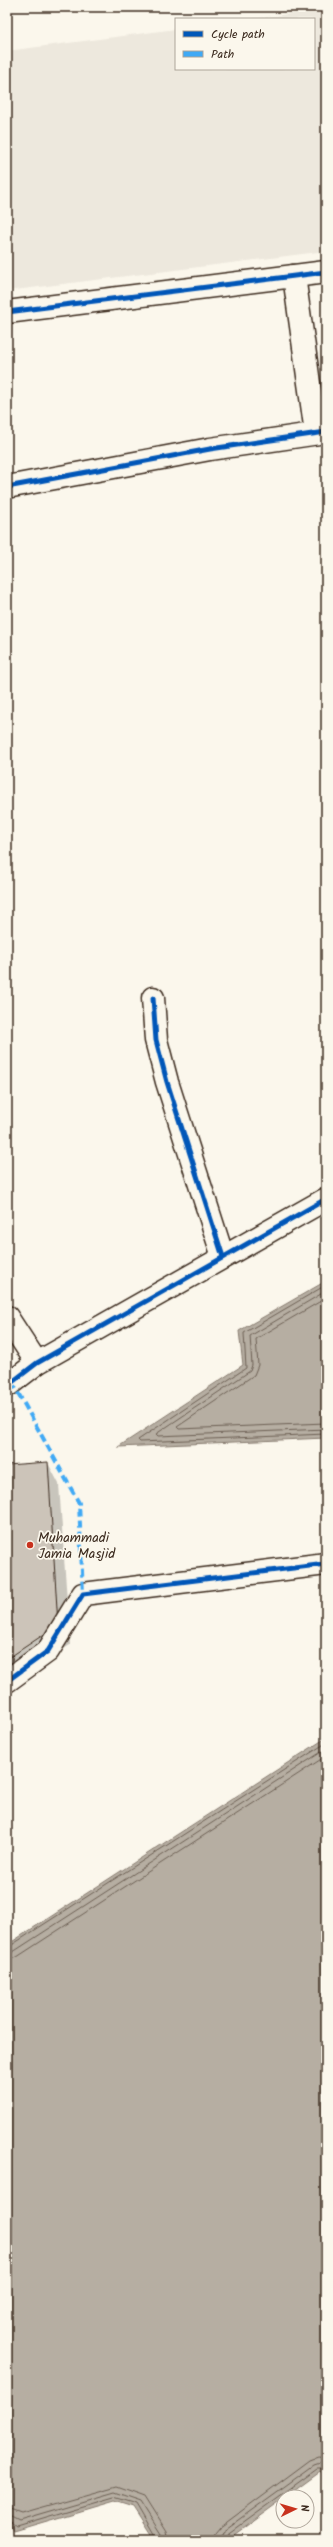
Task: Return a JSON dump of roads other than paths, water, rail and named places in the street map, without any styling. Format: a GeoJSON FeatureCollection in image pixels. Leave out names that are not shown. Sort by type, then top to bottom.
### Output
{"type":"FeatureCollection","features":[{"type":"Feature","properties":{"kind":"street"},"geometry":{"type":"LineString","coordinates":[[7,312],[326,272]]}},
{"type":"Feature","properties":{"kind":"street"},"geometry":{"type":"LineString","coordinates":[[7,487],[210,449],[321,432],[294,276]]}},
{"type":"Feature","properties":{"kind":"street"},"geometry":{"type":"LineString","coordinates":[[153,998],[156,1040],[167,1082],[223,1257]]}},
{"type":"Feature","properties":{"kind":"street"},"geometry":{"type":"LineString","coordinates":[[7,1386],[37,1363],[326,1199]]}},
{"type":"Feature","properties":{"kind":"street"},"geometry":{"type":"LineString","coordinates":[[7,1317],[37,1363]]}},
{"type":"Feature","properties":{"kind":"street"},"geometry":{"type":"LineString","coordinates":[[7,1681],[48,1651],[83,1594],[326,1564]]}},
{"type":"Feature","properties":{"kind":"water"},"geometry":{"type":"Polygon","coordinates":[[[326,1281],[326,1438],[118,1447],[243,1365],[239,1331],[326,1281]]]}},
{"type":"Feature","properties":{"kind":"water"},"geometry":{"type":"Polygon","coordinates":[[[326,1738],[326,2479],[320,2472],[297,2489],[275,2489],[275,2505],[227,2540],[155,2540],[134,2507],[115,2501],[13,2531],[7,2519],[7,1945],[326,1738]]]}},
{"type":"Feature","properties":{"kind":"place","name":"Muhammadi Jamia Masjid"},"geometry":{"type":"Point","coordinates":[30,1545]}}]}
